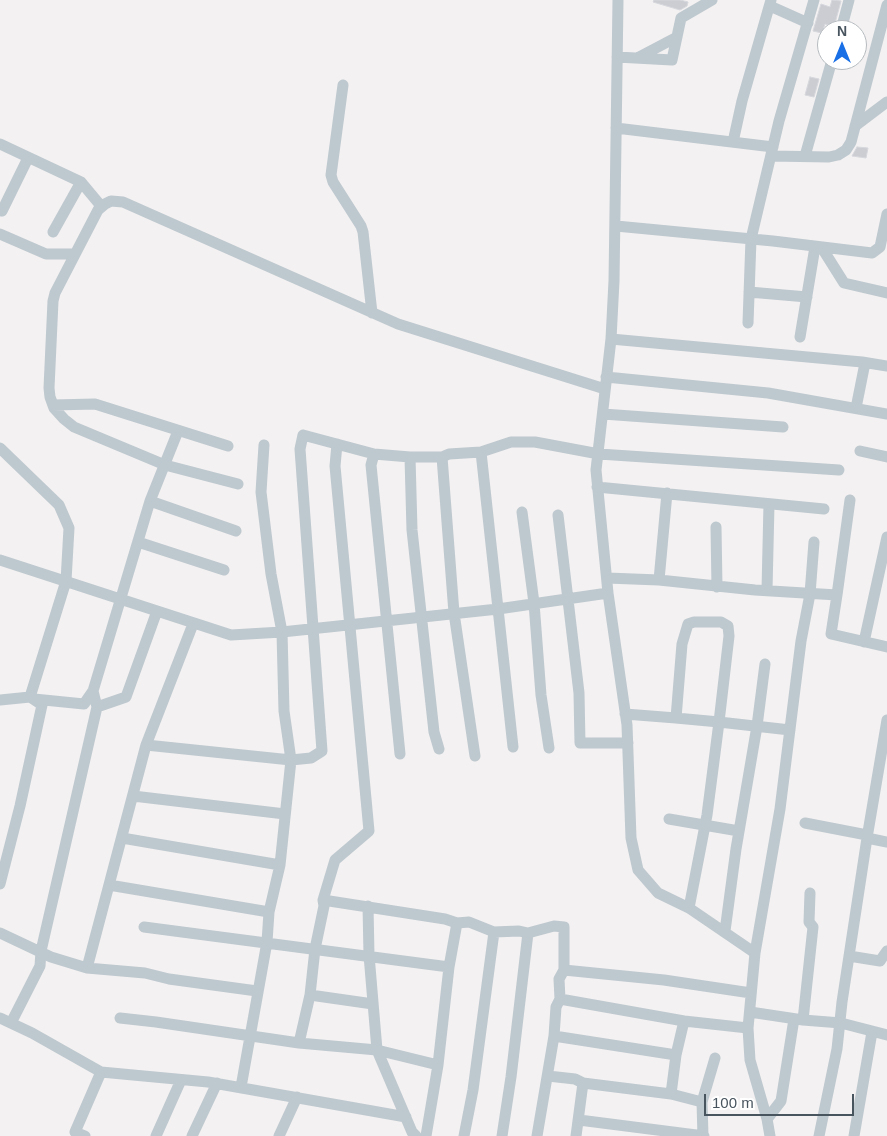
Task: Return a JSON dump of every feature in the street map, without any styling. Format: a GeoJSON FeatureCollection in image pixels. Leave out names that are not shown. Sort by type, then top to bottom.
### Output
{"type":"FeatureCollection","features":[{"type":"Feature","properties":{"kind":"street"},"geometry":{"type":"LineString","coordinates":[[618,0],[616,226],[611,339],[596,470],[606,578],[628,743],[631,838],[638,870],[658,893],[689,908],[755,953]]}},
{"type":"Feature","properties":{"kind":"street"},"geometry":{"type":"LineString","coordinates":[[617,56],[672,60],[681,18],[695,5],[712,0]]}},
{"type":"Feature","properties":{"kind":"street"},"geometry":{"type":"LineString","coordinates":[[748,322],[751,239],[779,121],[814,0]]}},
{"type":"Feature","properties":{"kind":"street"},"geometry":{"type":"LineString","coordinates":[[844,20],[849,0]]}},
{"type":"Feature","properties":{"kind":"street"},"geometry":{"type":"LineString","coordinates":[[733,142],[742,101],[771,3],[808,23]]}},
{"type":"Feature","properties":{"kind":"street"},"geometry":{"type":"LineString","coordinates":[[616,128],[733,142],[805,156],[829,157],[846,150],[851,142],[887,5]]}},
{"type":"Feature","properties":{"kind":"street"},"geometry":{"type":"LineString","coordinates":[[639,57],[677,37]]}},
{"type":"Feature","properties":{"kind":"street"},"geometry":{"type":"LineString","coordinates":[[805,156],[829,70]]}},
{"type":"Feature","properties":{"kind":"street"},"geometry":{"type":"LineString","coordinates":[[343,85],[331,175],[333,182],[363,232],[372,313]]}},
{"type":"Feature","properties":{"kind":"street"},"geometry":{"type":"LineString","coordinates":[[855,126],[887,102]]}},
{"type":"Feature","properties":{"kind":"street"},"geometry":{"type":"LineString","coordinates":[[0,144],[81,182],[101,206]]}},
{"type":"Feature","properties":{"kind":"street"},"geometry":{"type":"LineString","coordinates":[[2,211],[28,158]]}},
{"type":"Feature","properties":{"kind":"street"},"geometry":{"type":"LineString","coordinates":[[53,232],[81,182]]}},
{"type":"Feature","properties":{"kind":"street"},"geometry":{"type":"LineString","coordinates":[[238,484],[165,465],[74,427],[64,419],[53,405],[49,388],[53,300],[101,206],[112,202],[123,202],[398,324],[606,383],[768,393],[887,414]]}},
{"type":"Feature","properties":{"kind":"street"},"geometry":{"type":"LineString","coordinates":[[616,226],[872,253],[880,247],[887,214]]}},
{"type":"Feature","properties":{"kind":"street"},"geometry":{"type":"LineString","coordinates":[[0,234],[46,254],[75,254]]}},
{"type":"Feature","properties":{"kind":"street"},"geometry":{"type":"LineString","coordinates":[[819,247],[844,284],[887,293]]}},
{"type":"Feature","properties":{"kind":"street"},"geometry":{"type":"LineString","coordinates":[[800,337],[819,247]]}},
{"type":"Feature","properties":{"kind":"street"},"geometry":{"type":"LineString","coordinates":[[749,292],[807,297]]}},
{"type":"Feature","properties":{"kind":"street"},"geometry":{"type":"LineString","coordinates":[[611,339],[887,366]]}},
{"type":"Feature","properties":{"kind":"street"},"geometry":{"type":"LineString","coordinates":[[856,408],[865,363]]}},
{"type":"Feature","properties":{"kind":"street"},"geometry":{"type":"LineString","coordinates":[[53,405],[95,404],[228,446]]}},
{"type":"Feature","properties":{"kind":"street"},"geometry":{"type":"LineString","coordinates":[[603,414],[783,427]]}},
{"type":"Feature","properties":{"kind":"street"},"geometry":{"type":"LineString","coordinates":[[0,700],[32,698],[84,704],[93,691],[150,501],[178,431]]}},
{"type":"Feature","properties":{"kind":"street"},"geometry":{"type":"LineString","coordinates":[[146,745],[291,760],[311,758],[322,751],[300,449],[303,435],[374,454],[410,457],[442,457],[449,454],[481,452],[511,442],[535,442],[599,454],[838,470]]}},
{"type":"Feature","properties":{"kind":"street"},"geometry":{"type":"LineString","coordinates":[[299,1043],[310,995],[314,949],[324,906],[323,900],[335,860],[369,831],[334,466],[337,444]]}},
{"type":"Feature","properties":{"kind":"street"},"geometry":{"type":"LineString","coordinates":[[241,1087],[267,942],[270,912],[280,864],[291,760],[284,711],[282,632],[271,574],[261,492],[264,445]]}},
{"type":"Feature","properties":{"kind":"street"},"geometry":{"type":"LineString","coordinates":[[0,448],[60,505],[69,528],[66,581],[32,698]]}},
{"type":"Feature","properties":{"kind":"street"},"geometry":{"type":"LineString","coordinates":[[860,451],[887,457]]}},
{"type":"Feature","properties":{"kind":"street"},"geometry":{"type":"LineString","coordinates":[[481,452],[512,747]]}},
{"type":"Feature","properties":{"kind":"street"},"geometry":{"type":"LineString","coordinates":[[374,454],[371,465],[400,754]]}},
{"type":"Feature","properties":{"kind":"street"},"geometry":{"type":"LineString","coordinates":[[410,457],[412,530],[434,732],[439,748]]}},
{"type":"Feature","properties":{"kind":"street"},"geometry":{"type":"LineString","coordinates":[[442,457],[454,613],[475,756]]}},
{"type":"Feature","properties":{"kind":"street"},"geometry":{"type":"LineString","coordinates":[[597,487],[824,509]]}},
{"type":"Feature","properties":{"kind":"street"},"geometry":{"type":"LineString","coordinates":[[658,580],[667,493]]}},
{"type":"Feature","properties":{"kind":"street"},"geometry":{"type":"LineString","coordinates":[[850,500],[831,634],[887,647]]}},
{"type":"Feature","properties":{"kind":"street"},"geometry":{"type":"LineString","coordinates":[[150,501],[236,531]]}},
{"type":"Feature","properties":{"kind":"street"},"geometry":{"type":"LineString","coordinates":[[767,590],[769,504]]}},
{"type":"Feature","properties":{"kind":"street"},"geometry":{"type":"LineString","coordinates":[[522,512],[534,603],[541,695],[549,748]]}},
{"type":"Feature","properties":{"kind":"street"},"geometry":{"type":"LineString","coordinates":[[558,514],[579,693],[580,743],[628,743]]}},
{"type":"Feature","properties":{"kind":"street"},"geometry":{"type":"LineString","coordinates":[[716,527],[717,587]]}},
{"type":"Feature","properties":{"kind":"street"},"geometry":{"type":"LineString","coordinates":[[864,642],[887,537]]}},
{"type":"Feature","properties":{"kind":"street"},"geometry":{"type":"LineString","coordinates":[[138,542],[224,570]]}},
{"type":"Feature","properties":{"kind":"street"},"geometry":{"type":"LineString","coordinates":[[770,1136],[750,1060],[748,1028],[755,953],[780,809],[801,641],[810,594],[814,542]]}},
{"type":"Feature","properties":{"kind":"street"},"geometry":{"type":"LineString","coordinates":[[0,560],[231,635],[350,626],[386,620],[498,609],[608,592]]}},
{"type":"Feature","properties":{"kind":"street"},"geometry":{"type":"LineString","coordinates":[[606,578],[658,580],[717,587],[837,595]]}},
{"type":"Feature","properties":{"kind":"street"},"geometry":{"type":"LineString","coordinates":[[97,707],[126,697],[157,611]]}},
{"type":"Feature","properties":{"kind":"street"},"geometry":{"type":"LineString","coordinates":[[676,718],[685,629],[688,624],[694,622],[721,622],[728,626],[729,636],[705,825],[689,908]]}},
{"type":"Feature","properties":{"kind":"street"},"geometry":{"type":"LineString","coordinates":[[87,968],[146,745],[193,624]]}},
{"type":"Feature","properties":{"kind":"street"},"geometry":{"type":"LineString","coordinates":[[724,931],[757,726],[765,664]]}},
{"type":"Feature","properties":{"kind":"street"},"geometry":{"type":"LineString","coordinates":[[11,1023],[40,966],[41,952],[97,707],[93,691]]}},
{"type":"Feature","properties":{"kind":"street"},"geometry":{"type":"LineString","coordinates":[[0,884],[20,806],[42,706],[32,698]]}},
{"type":"Feature","properties":{"kind":"street"},"geometry":{"type":"LineString","coordinates":[[625,714],[790,730]]}},
{"type":"Feature","properties":{"kind":"street"},"geometry":{"type":"LineString","coordinates":[[819,1136],[838,1049],[842,1002],[886,726]]}},
{"type":"Feature","properties":{"kind":"street"},"geometry":{"type":"LineString","coordinates":[[133,796],[285,814]]}},
{"type":"Feature","properties":{"kind":"street"},"geometry":{"type":"LineString","coordinates":[[669,820],[739,830]]}},
{"type":"Feature","properties":{"kind":"street"},"geometry":{"type":"LineString","coordinates":[[805,823],[887,842]]}},
{"type":"Feature","properties":{"kind":"street"},"geometry":{"type":"LineString","coordinates":[[122,838],[280,864]]}},
{"type":"Feature","properties":{"kind":"street"},"geometry":{"type":"LineString","coordinates":[[110,885],[270,912]]}},
{"type":"Feature","properties":{"kind":"street"},"geometry":{"type":"LineString","coordinates":[[767,1119],[781,1101],[798,1019],[813,927],[809,922],[810,893]]}},
{"type":"Feature","properties":{"kind":"street"},"geometry":{"type":"LineString","coordinates":[[323,900],[445,919],[457,923],[469,922],[494,932],[519,931],[528,933],[554,926],[564,928],[564,970],[560,979],[560,1000],[556,1007],[554,1036],[537,1136]]}},
{"type":"Feature","properties":{"kind":"street"},"geometry":{"type":"LineString","coordinates":[[368,906],[369,955],[377,1050],[412,1132],[416,1136]]}},
{"type":"Feature","properties":{"kind":"street"},"geometry":{"type":"LineString","coordinates":[[426,1136],[438,1065],[457,923]]}},
{"type":"Feature","properties":{"kind":"street"},"geometry":{"type":"LineString","coordinates":[[144,927],[450,967]]}},
{"type":"Feature","properties":{"kind":"street"},"geometry":{"type":"LineString","coordinates":[[464,1136],[473,1090],[494,932]]}},
{"type":"Feature","properties":{"kind":"street"},"geometry":{"type":"LineString","coordinates":[[0,933],[51,957],[87,968],[145,973],[169,979],[257,991]]}},
{"type":"Feature","properties":{"kind":"street"},"geometry":{"type":"LineString","coordinates":[[502,1136],[528,933]]}},
{"type":"Feature","properties":{"kind":"street"},"geometry":{"type":"LineString","coordinates":[[849,956],[880,961],[887,951]]}},
{"type":"Feature","properties":{"kind":"street"},"geometry":{"type":"LineString","coordinates":[[564,970],[664,980],[751,992]]}},
{"type":"Feature","properties":{"kind":"street"},"geometry":{"type":"LineString","coordinates":[[310,995],[373,1004]]}},
{"type":"Feature","properties":{"kind":"street"},"geometry":{"type":"LineString","coordinates":[[560,1000],[684,1021],[748,1028]]}},
{"type":"Feature","properties":{"kind":"street"},"geometry":{"type":"LineString","coordinates":[[750,1012],[841,1023],[887,1036]]}},
{"type":"Feature","properties":{"kind":"street"},"geometry":{"type":"LineString","coordinates":[[0,1018],[32,1033],[101,1072],[217,1083],[406,1117]]}},
{"type":"Feature","properties":{"kind":"street"},"geometry":{"type":"LineString","coordinates":[[120,1018],[299,1043],[377,1050],[438,1065]]}},
{"type":"Feature","properties":{"kind":"street"},"geometry":{"type":"LineString","coordinates":[[671,1094],[676,1055],[684,1021]]}},
{"type":"Feature","properties":{"kind":"street"},"geometry":{"type":"LineString","coordinates":[[854,1136],[872,1032]]}},
{"type":"Feature","properties":{"kind":"street"},"geometry":{"type":"LineString","coordinates":[[554,1036],[676,1055]]}},
{"type":"Feature","properties":{"kind":"street"},"geometry":{"type":"LineString","coordinates":[[579,1120],[704,1136],[702,1102],[715,1058]]}},
{"type":"Feature","properties":{"kind":"street"},"geometry":{"type":"LineString","coordinates":[[85,1136],[75,1132],[101,1072]]}},
{"type":"Feature","properties":{"kind":"street"},"geometry":{"type":"LineString","coordinates":[[548,1076],[574,1079],[583,1083],[671,1094],[702,1102]]}},
{"type":"Feature","properties":{"kind":"street"},"geometry":{"type":"LineString","coordinates":[[156,1136],[181,1080]]}},
{"type":"Feature","properties":{"kind":"street"},"geometry":{"type":"LineString","coordinates":[[192,1136],[217,1083]]}},
{"type":"Feature","properties":{"kind":"street"},"geometry":{"type":"LineString","coordinates":[[576,1136],[583,1083]]}},
{"type":"Feature","properties":{"kind":"street"},"geometry":{"type":"LineString","coordinates":[[279,1136],[297,1097]]}},
{"type":"Feature","properties":{"kind":"building"},"geometry":{"type":"Polygon","coordinates":[[[654,0],[680,0],[688,2],[687,6],[680,10],[653,2],[654,0]]]}},
{"type":"Feature","properties":{"kind":"building"},"geometry":{"type":"Polygon","coordinates":[[[832,0],[841,1],[836,20],[817,20],[817,32],[813,31],[821,4],[830,7],[832,0]]]}},
{"type":"Feature","properties":{"kind":"building"},"geometry":{"type":"Polygon","coordinates":[[[810,77],[819,79],[814,97],[805,95],[810,77]]]}},
{"type":"Feature","properties":{"kind":"building"},"geometry":{"type":"Polygon","coordinates":[[[857,147],[868,148],[866,158],[852,156],[857,147]]]}}]}
